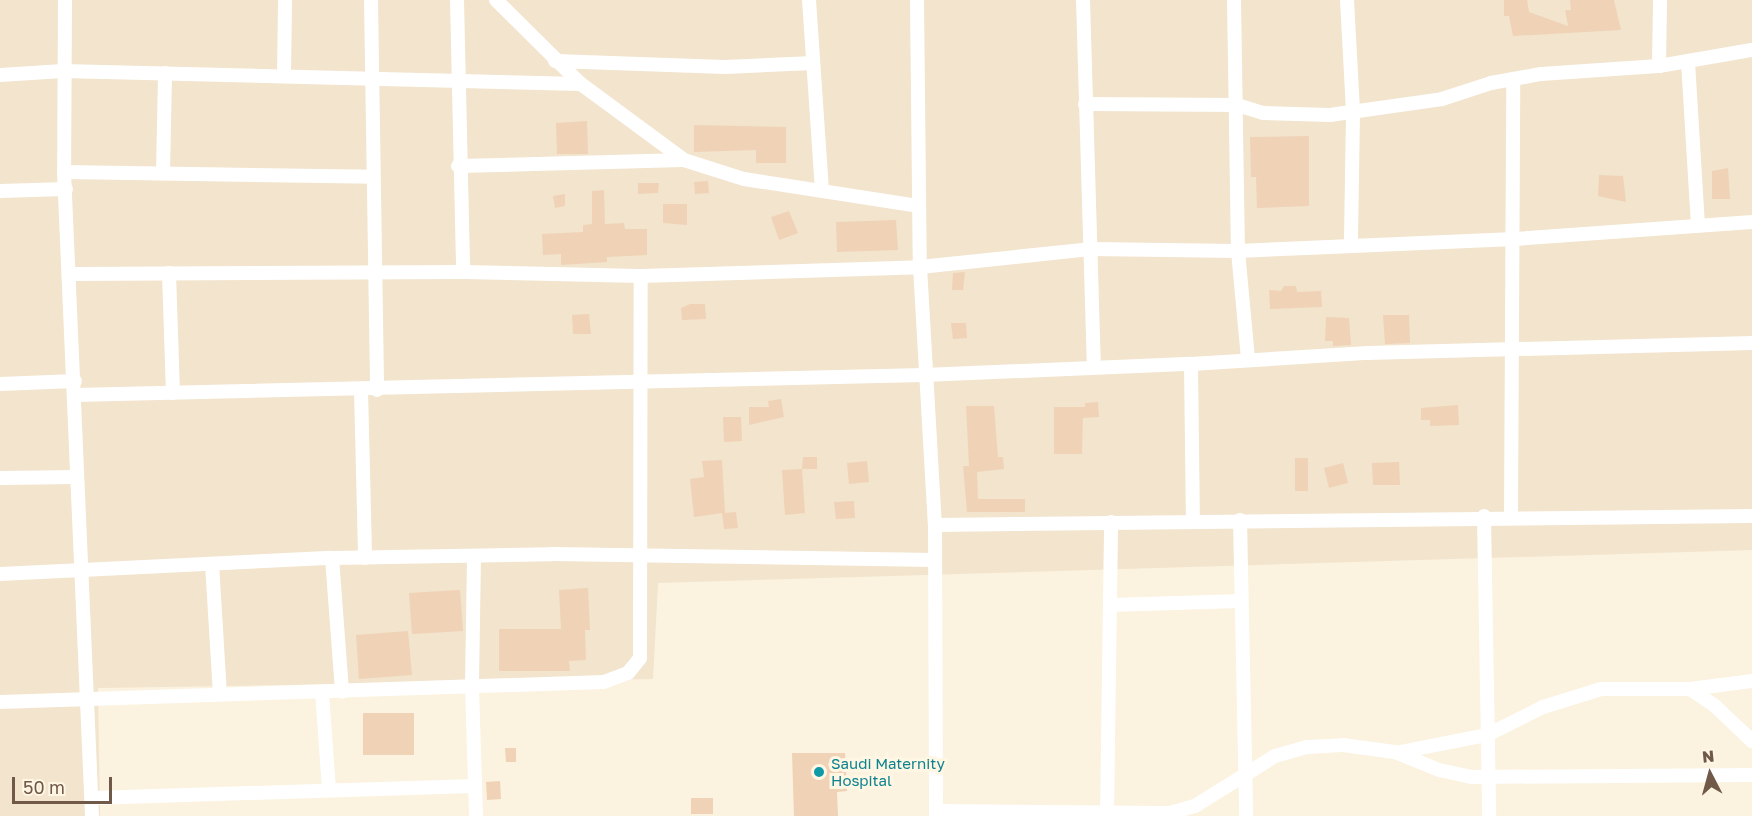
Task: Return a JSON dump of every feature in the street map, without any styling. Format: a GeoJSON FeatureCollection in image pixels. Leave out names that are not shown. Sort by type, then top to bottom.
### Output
{"type":"FeatureCollection","features":[{"type":"Feature","properties":{"kind":"street"},"geometry":{"type":"LineString","coordinates":[[65,0],[64,172],[71,274],[77,477],[92,816]]}},
{"type":"Feature","properties":{"kind":"street"},"geometry":{"type":"LineString","coordinates":[[284,76],[285,0]]}},
{"type":"Feature","properties":{"kind":"street"},"geometry":{"type":"LineString","coordinates":[[371,0],[373,272],[377,390]]}},
{"type":"Feature","properties":{"kind":"street"},"geometry":{"type":"LineString","coordinates":[[457,0],[458,166],[463,272]]}},
{"type":"Feature","properties":{"kind":"street"},"geometry":{"type":"LineString","coordinates":[[496,0],[555,61],[581,84],[684,160],[744,179],[918,206]]}},
{"type":"Feature","properties":{"kind":"street"},"geometry":{"type":"LineString","coordinates":[[809,0],[822,190]]}},
{"type":"Feature","properties":{"kind":"street"},"geometry":{"type":"LineString","coordinates":[[917,0],[920,267],[924,375],[935,525],[936,813],[1182,812],[1275,756],[1307,747],[1343,745],[1395,752],[1455,776],[1752,775]]}},
{"type":"Feature","properties":{"kind":"street"},"geometry":{"type":"LineString","coordinates":[[1083,0],[1094,366]]}},
{"type":"Feature","properties":{"kind":"street"},"geometry":{"type":"LineString","coordinates":[[1234,0],[1238,251],[1248,359]]}},
{"type":"Feature","properties":{"kind":"street"},"geometry":{"type":"LineString","coordinates":[[1347,0],[1353,112],[1351,246]]}},
{"type":"Feature","properties":{"kind":"street"},"geometry":{"type":"LineString","coordinates":[[1659,66],[1660,0]]}},
{"type":"Feature","properties":{"kind":"street"},"geometry":{"type":"LineString","coordinates":[[1085,104],[1237,105],[1263,113],[1353,112],[1442,99],[1513,78],[1659,66],[1752,50]]}},
{"type":"Feature","properties":{"kind":"street"},"geometry":{"type":"LineString","coordinates":[[555,61],[725,67],[813,63]]}},
{"type":"Feature","properties":{"kind":"street"},"geometry":{"type":"LineString","coordinates":[[1688,62],[1698,226]]}},
{"type":"Feature","properties":{"kind":"street"},"geometry":{"type":"LineString","coordinates":[[0,75],[63,71],[581,84]]}},
{"type":"Feature","properties":{"kind":"street"},"geometry":{"type":"LineString","coordinates":[[163,172],[165,73]]}},
{"type":"Feature","properties":{"kind":"street"},"geometry":{"type":"LineString","coordinates":[[1511,516],[1515,239],[1513,78]]}},
{"type":"Feature","properties":{"kind":"street"},"geometry":{"type":"LineString","coordinates":[[458,166],[684,160]]}},
{"type":"Feature","properties":{"kind":"street"},"geometry":{"type":"LineString","coordinates":[[64,172],[372,177]]}},
{"type":"Feature","properties":{"kind":"street"},"geometry":{"type":"LineString","coordinates":[[0,191],[66,189]]}},
{"type":"Feature","properties":{"kind":"street"},"geometry":{"type":"LineString","coordinates":[[71,274],[463,272],[641,276],[920,267],[1090,249],[1238,251],[1515,239],[1752,222]]}},
{"type":"Feature","properties":{"kind":"street"},"geometry":{"type":"LineString","coordinates":[[169,273],[173,393]]}},
{"type":"Feature","properties":{"kind":"street"},"geometry":{"type":"LineString","coordinates":[[0,702],[604,682],[636,668],[640,658],[638,555],[641,276]]}},
{"type":"Feature","properties":{"kind":"street"},"geometry":{"type":"LineString","coordinates":[[0,384],[173,393],[377,390],[639,379],[924,375],[1094,366],[1191,364],[1248,359],[1752,344]]}},
{"type":"Feature","properties":{"kind":"street"},"geometry":{"type":"LineString","coordinates":[[1191,364],[1193,521]]}},
{"type":"Feature","properties":{"kind":"street"},"geometry":{"type":"LineString","coordinates":[[362,390],[365,558]]}},
{"type":"Feature","properties":{"kind":"street"},"geometry":{"type":"LineString","coordinates":[[0,478],[77,477]]}},
{"type":"Feature","properties":{"kind":"street"},"geometry":{"type":"LineString","coordinates":[[935,525],[1484,516],[1752,516]]}},
{"type":"Feature","properties":{"kind":"street"},"geometry":{"type":"LineString","coordinates":[[1484,516],[1489,816]]}},
{"type":"Feature","properties":{"kind":"street"},"geometry":{"type":"LineString","coordinates":[[1240,520],[1243,775],[1246,816]]}},
{"type":"Feature","properties":{"kind":"street"},"geometry":{"type":"LineString","coordinates":[[1107,814],[1111,522]]}},
{"type":"Feature","properties":{"kind":"street"},"geometry":{"type":"LineString","coordinates":[[0,574],[82,572],[332,558],[638,555],[935,560]]}},
{"type":"Feature","properties":{"kind":"street"},"geometry":{"type":"LineString","coordinates":[[474,557],[472,687],[476,816]]}},
{"type":"Feature","properties":{"kind":"street"},"geometry":{"type":"LineString","coordinates":[[332,558],[342,692]]}},
{"type":"Feature","properties":{"kind":"street"},"geometry":{"type":"LineString","coordinates":[[212,564],[220,693]]}},
{"type":"Feature","properties":{"kind":"street"},"geometry":{"type":"LineString","coordinates":[[1110,605],[1241,601]]}},
{"type":"Feature","properties":{"kind":"street"},"geometry":{"type":"LineString","coordinates":[[1395,752],[1443,746],[1487,735],[1543,707],[1601,689],[1690,689],[1752,681]]}},
{"type":"Feature","properties":{"kind":"street"},"geometry":{"type":"LineString","coordinates":[[1690,689],[1715,706],[1752,741]]}},
{"type":"Feature","properties":{"kind":"street"},"geometry":{"type":"LineString","coordinates":[[322,692],[329,790]]}},
{"type":"Feature","properties":{"kind":"street"},"geometry":{"type":"LineString","coordinates":[[92,798],[474,786]]}},
{"type":"Feature","properties":{"kind":"shaded area"},"geometry":{"type":"Polygon","coordinates":[[[0,0],[1752,0],[1752,550],[658,583],[653,679],[98,688],[100,816],[0,816],[0,0]]]}},
{"type":"Feature","properties":{"kind":"building"},"geometry":{"type":"Polygon","coordinates":[[[1504,0],[1527,0],[1529,12],[1568,26],[1565,10],[1571,10],[1570,0],[1614,0],[1621,30],[1513,36],[1509,16],[1504,16],[1504,0]]]}},
{"type":"Feature","properties":{"kind":"building"},"geometry":{"type":"Polygon","coordinates":[[[587,121],[588,154],[557,154],[556,123],[587,121]]]}},
{"type":"Feature","properties":{"kind":"building"},"geometry":{"type":"Polygon","coordinates":[[[694,125],[786,127],[786,163],[756,163],[756,150],[694,152],[694,125]]]}},
{"type":"Feature","properties":{"kind":"building"},"geometry":{"type":"Polygon","coordinates":[[[1309,136],[1309,206],[1257,208],[1256,177],[1251,177],[1250,137],[1309,136]]]}},
{"type":"Feature","properties":{"kind":"building"},"geometry":{"type":"Polygon","coordinates":[[[1728,168],[1730,199],[1712,199],[1712,171],[1728,168]]]}},
{"type":"Feature","properties":{"kind":"building"},"geometry":{"type":"Polygon","coordinates":[[[1599,175],[1623,176],[1626,202],[1598,196],[1599,175]]]}},
{"type":"Feature","properties":{"kind":"building"},"geometry":{"type":"Polygon","coordinates":[[[708,181],[709,193],[695,194],[694,182],[708,181]]]}},
{"type":"Feature","properties":{"kind":"building"},"geometry":{"type":"Polygon","coordinates":[[[638,183],[659,183],[658,193],[638,194],[638,183]]]}},
{"type":"Feature","properties":{"kind":"building"},"geometry":{"type":"Polygon","coordinates":[[[604,190],[605,224],[624,223],[625,229],[647,229],[647,255],[607,257],[607,262],[561,265],[561,254],[543,255],[542,234],[583,232],[583,225],[592,224],[592,191],[604,190]]]}},
{"type":"Feature","properties":{"kind":"building"},"geometry":{"type":"Polygon","coordinates":[[[565,194],[565,206],[555,208],[553,196],[565,194]]]}},
{"type":"Feature","properties":{"kind":"building"},"geometry":{"type":"Polygon","coordinates":[[[663,204],[687,204],[687,225],[663,223],[663,204]]]}},
{"type":"Feature","properties":{"kind":"building"},"geometry":{"type":"Polygon","coordinates":[[[789,211],[798,233],[779,240],[771,217],[789,211]]]}},
{"type":"Feature","properties":{"kind":"building"},"geometry":{"type":"Polygon","coordinates":[[[896,220],[898,250],[837,252],[836,222],[896,220]]]}},
{"type":"Feature","properties":{"kind":"building"},"geometry":{"type":"Polygon","coordinates":[[[965,272],[963,290],[952,290],[953,273],[965,272]]]}},
{"type":"Feature","properties":{"kind":"building"},"geometry":{"type":"Polygon","coordinates":[[[1284,286],[1296,286],[1297,292],[1321,291],[1322,307],[1270,309],[1269,290],[1281,291],[1284,286]]]}},
{"type":"Feature","properties":{"kind":"building"},"geometry":{"type":"Polygon","coordinates":[[[690,304],[705,304],[706,319],[682,320],[681,308],[690,304]]]}},
{"type":"Feature","properties":{"kind":"building"},"geometry":{"type":"Polygon","coordinates":[[[589,314],[591,334],[573,334],[572,315],[589,314]]]}},
{"type":"Feature","properties":{"kind":"building"},"geometry":{"type":"Polygon","coordinates":[[[1383,315],[1409,315],[1410,343],[1385,344],[1383,315]]]}},
{"type":"Feature","properties":{"kind":"building"},"geometry":{"type":"Polygon","coordinates":[[[1326,317],[1349,318],[1351,345],[1333,346],[1333,341],[1325,341],[1326,317]]]}},
{"type":"Feature","properties":{"kind":"building"},"geometry":{"type":"Polygon","coordinates":[[[951,323],[966,323],[967,338],[953,339],[951,323]]]}},
{"type":"Feature","properties":{"kind":"building"},"geometry":{"type":"Polygon","coordinates":[[[781,399],[784,417],[749,425],[749,407],[769,407],[768,401],[781,399]]]}},
{"type":"Feature","properties":{"kind":"building"},"geometry":{"type":"Polygon","coordinates":[[[1098,402],[1099,417],[1083,418],[1082,454],[1054,454],[1054,407],[1085,407],[1085,403],[1098,402]]]}},
{"type":"Feature","properties":{"kind":"building"},"geometry":{"type":"Polygon","coordinates":[[[1458,405],[1459,425],[1430,426],[1430,420],[1421,420],[1421,408],[1458,405]]]}},
{"type":"Feature","properties":{"kind":"building"},"geometry":{"type":"Polygon","coordinates":[[[966,406],[994,406],[998,457],[1003,457],[1004,469],[977,472],[978,499],[1025,499],[1025,512],[967,512],[963,466],[969,466],[966,406]]]}},
{"type":"Feature","properties":{"kind":"building"},"geometry":{"type":"Polygon","coordinates":[[[723,417],[741,417],[742,441],[724,442],[723,417]]]}},
{"type":"Feature","properties":{"kind":"building"},"geometry":{"type":"Polygon","coordinates":[[[803,457],[817,457],[817,469],[802,469],[803,457]]]}},
{"type":"Feature","properties":{"kind":"building"},"geometry":{"type":"Polygon","coordinates":[[[1295,458],[1308,458],[1308,491],[1295,491],[1295,458]]]}},
{"type":"Feature","properties":{"kind":"building"},"geometry":{"type":"Polygon","coordinates":[[[722,460],[725,513],[736,512],[738,528],[724,529],[722,513],[694,517],[690,479],[704,477],[702,461],[722,460]]]}},
{"type":"Feature","properties":{"kind":"building"},"geometry":{"type":"Polygon","coordinates":[[[867,461],[869,482],[849,484],[847,463],[867,461]]]}},
{"type":"Feature","properties":{"kind":"building"},"geometry":{"type":"Polygon","coordinates":[[[1399,462],[1400,485],[1373,485],[1372,463],[1399,462]]]}},
{"type":"Feature","properties":{"kind":"building"},"geometry":{"type":"Polygon","coordinates":[[[1343,463],[1348,483],[1329,488],[1324,468],[1343,463]]]}},
{"type":"Feature","properties":{"kind":"building"},"geometry":{"type":"Polygon","coordinates":[[[802,469],[805,513],[785,515],[782,470],[802,469]]]}},
{"type":"Feature","properties":{"kind":"building"},"geometry":{"type":"Polygon","coordinates":[[[854,501],[855,518],[836,519],[834,502],[854,501]]]}},
{"type":"Feature","properties":{"kind":"building"},"geometry":{"type":"Polygon","coordinates":[[[588,588],[590,630],[585,630],[586,660],[569,661],[570,671],[499,671],[499,629],[561,629],[559,590],[588,588]]]}},
{"type":"Feature","properties":{"kind":"building"},"geometry":{"type":"Polygon","coordinates":[[[460,590],[463,631],[412,634],[409,593],[460,590]]]}},
{"type":"Feature","properties":{"kind":"building"},"geometry":{"type":"Polygon","coordinates":[[[408,631],[412,675],[359,679],[356,635],[408,631]]]}},
{"type":"Feature","properties":{"kind":"building"},"geometry":{"type":"Polygon","coordinates":[[[363,713],[414,713],[414,755],[363,755],[363,713]]]}},
{"type":"Feature","properties":{"kind":"building"},"geometry":{"type":"Polygon","coordinates":[[[505,748],[516,748],[516,762],[506,762],[505,748]]]}},
{"type":"Feature","properties":{"kind":"building","name":"Saudi Maternity Hospital"},"geometry":{"type":"Polygon","coordinates":[[[792,753],[845,753],[847,791],[837,792],[838,816],[794,816],[792,753]]]}},
{"type":"Feature","properties":{"kind":"building"},"geometry":{"type":"Polygon","coordinates":[[[500,781],[501,799],[487,800],[486,782],[500,781]]]}},
{"type":"Feature","properties":{"kind":"building"},"geometry":{"type":"Polygon","coordinates":[[[691,798],[713,798],[713,814],[691,814],[691,798]]]}},
{"type":"Feature","properties":{"kind":"place","name":"Saudi Maternity Hospital"},"geometry":{"type":"Point","coordinates":[819,772]}}]}
